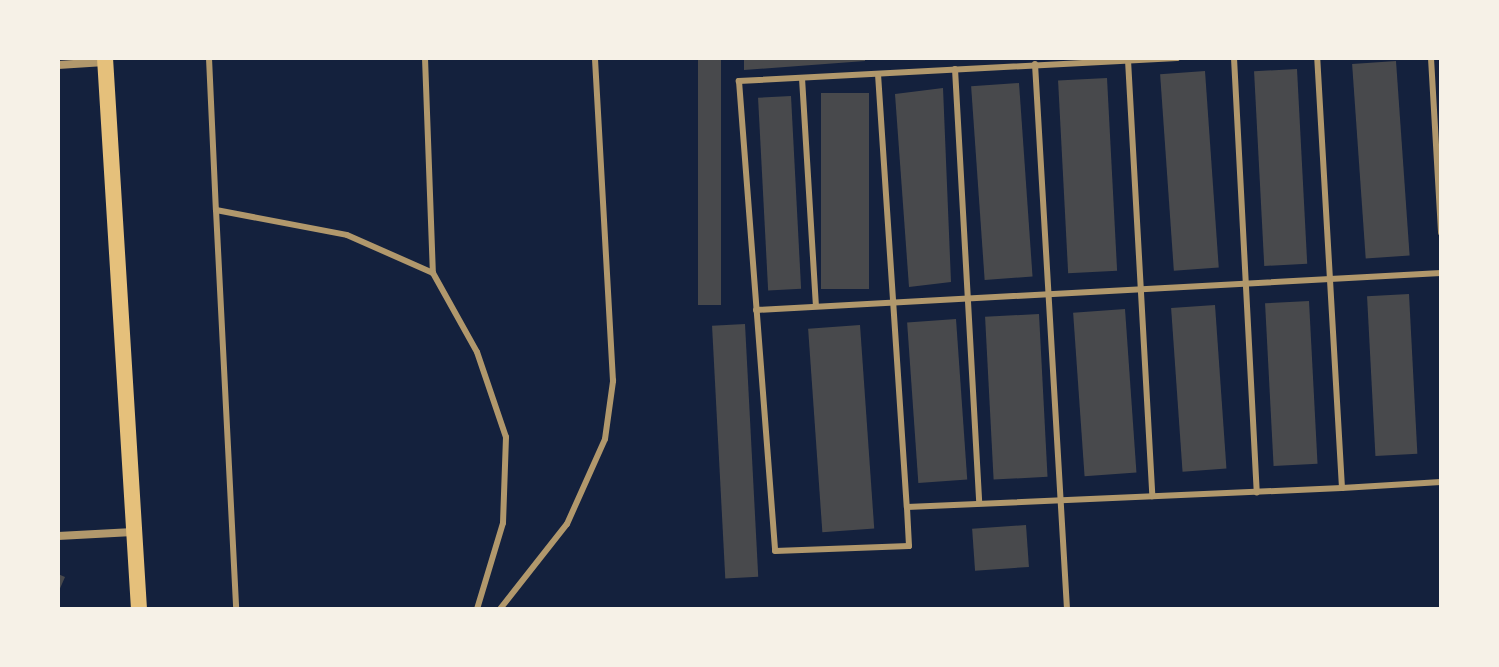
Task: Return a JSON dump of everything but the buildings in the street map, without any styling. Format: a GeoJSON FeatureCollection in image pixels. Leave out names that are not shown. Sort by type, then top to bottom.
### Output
{"type":"FeatureCollection","features":[{"type":"Feature","properties":{"kind":"main road"},"geometry":{"type":"LineString","coordinates":[[105,60],[139,609]]}},
{"type":"Feature","properties":{"kind":"street"},"geometry":{"type":"LineString","coordinates":[[58,65],[105,60]]}},
{"type":"Feature","properties":{"kind":"street"},"geometry":{"type":"LineString","coordinates":[[58,536],[134,532]]}},
{"type":"Feature","properties":{"kind":"lane"},"geometry":{"type":"LineString","coordinates":[[209,58],[236,609]]}},
{"type":"Feature","properties":{"kind":"lane"},"geometry":{"type":"LineString","coordinates":[[425,58],[433,273],[477,352],[506,437],[503,523],[477,609]]}},
{"type":"Feature","properties":{"kind":"lane"},"geometry":{"type":"LineString","coordinates":[[500,609],[567,524],[605,439],[613,381],[595,58]]}},
{"type":"Feature","properties":{"kind":"lane"},"geometry":{"type":"LineString","coordinates":[[878,74],[909,546],[775,551],[739,81],[1177,58]]}},
{"type":"Feature","properties":{"kind":"lane"},"geometry":{"type":"LineString","coordinates":[[1234,58],[1257,492]]}},
{"type":"Feature","properties":{"kind":"lane"},"geometry":{"type":"LineString","coordinates":[[1317,58],[1342,488]]}},
{"type":"Feature","properties":{"kind":"lane"},"geometry":{"type":"LineString","coordinates":[[1431,58],[1441,233]]}},
{"type":"Feature","properties":{"kind":"lane"},"geometry":{"type":"LineString","coordinates":[[1128,60],[1152,496]]}},
{"type":"Feature","properties":{"kind":"lane"},"geometry":{"type":"LineString","coordinates":[[1035,64],[1067,609]]}},
{"type":"Feature","properties":{"kind":"lane"},"geometry":{"type":"LineString","coordinates":[[955,69],[965,297],[979,503]]}},
{"type":"Feature","properties":{"kind":"lane"},"geometry":{"type":"LineString","coordinates":[[802,78],[816,306]]}},
{"type":"Feature","properties":{"kind":"lane"},"geometry":{"type":"LineString","coordinates":[[216,210],[347,235],[433,273]]}},
{"type":"Feature","properties":{"kind":"lane"},"geometry":{"type":"LineString","coordinates":[[756,310],[1048,291],[1441,273]]}},
{"type":"Feature","properties":{"kind":"lane"},"geometry":{"type":"LineString","coordinates":[[907,507],[1441,482]]}}]}
